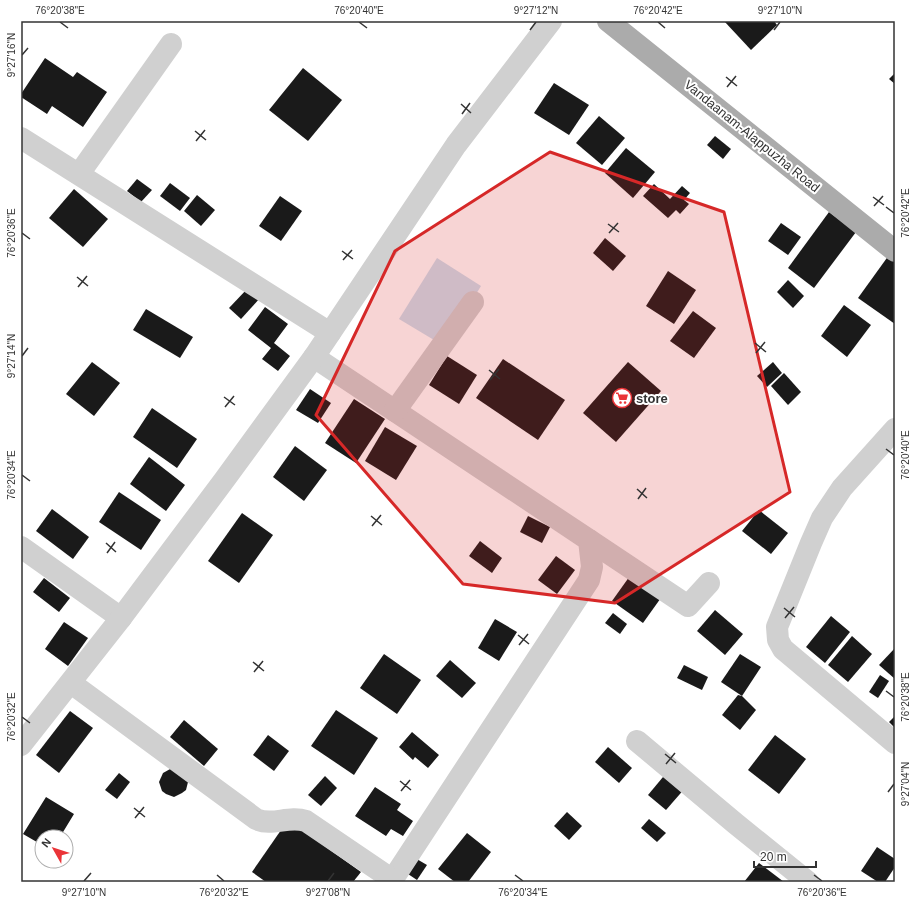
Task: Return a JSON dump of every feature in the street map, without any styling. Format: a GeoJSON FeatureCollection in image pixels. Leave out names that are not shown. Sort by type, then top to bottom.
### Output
{"type":"FeatureCollection","features":[{"type":"Feature","properties":{"kind":"main road","name":"Vandaanam-Alappuzha Road"},"geometry":{"type":"LineString","coordinates":[[608,21],[895,251]]}},
{"type":"Feature","properties":{"kind":"street"},"geometry":{"type":"LineString","coordinates":[[21,745],[121,618],[314,357],[456,145],[551,21]]}},
{"type":"Feature","properties":{"kind":"street"},"geometry":{"type":"LineString","coordinates":[[79,174],[171,44]]}},
{"type":"Feature","properties":{"kind":"street"},"geometry":{"type":"LineString","coordinates":[[21,138],[330,333]]}},
{"type":"Feature","properties":{"kind":"street"},"geometry":{"type":"LineString","coordinates":[[395,411],[473,302]]}},
{"type":"Feature","properties":{"kind":"street"},"geometry":{"type":"LineString","coordinates":[[314,357],[688,606],[709,583]]}},
{"type":"Feature","properties":{"kind":"street"},"geometry":{"type":"LineString","coordinates":[[895,429],[842,488],[822,518],[777,627],[778,640],[783,649],[895,743]]}},
{"type":"Feature","properties":{"kind":"street"},"geometry":{"type":"LineString","coordinates":[[71,683],[256,819],[265,822],[291,818],[306,821],[392,881],[589,580],[592,568],[588,540]]}},
{"type":"Feature","properties":{"kind":"street"},"geometry":{"type":"LineString","coordinates":[[21,547],[121,618]]}},
{"type":"Feature","properties":{"kind":"street"},"geometry":{"type":"LineString","coordinates":[[637,741],[808,882]]}},
{"type":"Feature","properties":{"kind":"highlighted area"},"geometry":{"type":"Polygon","coordinates":[[[550,152],[724,212],[790,492],[615,603],[463,584],[316,415],[395,251],[550,152]]]}},
{"type":"Feature","properties":{"kind":"water"},"geometry":{"type":"Polygon","coordinates":[[[437,258],[481,286],[444,346],[399,319],[437,258]]]}},
{"type":"Feature","properties":{"kind":"building"},"geometry":{"type":"Polygon","coordinates":[[[724,21],[774,21],[777,25],[751,50],[724,21]]]}},
{"type":"Feature","properties":{"kind":"building"},"geometry":{"type":"Polygon","coordinates":[[[45,58],[73,77],[77,72],[107,92],[83,127],[52,106],[47,114],[21,97],[21,94],[45,58]]]}},
{"type":"Feature","properties":{"kind":"building"},"geometry":{"type":"Polygon","coordinates":[[[303,68],[342,100],[308,141],[269,110],[303,68]]]}},
{"type":"Feature","properties":{"kind":"building"},"geometry":{"type":"Polygon","coordinates":[[[895,73],[895,84],[889,79],[895,73]]]}},
{"type":"Feature","properties":{"kind":"building"},"geometry":{"type":"Polygon","coordinates":[[[554,83],[589,105],[569,135],[534,113],[554,83]]]}},
{"type":"Feature","properties":{"kind":"building"},"geometry":{"type":"Polygon","coordinates":[[[599,116],[625,138],[602,165],[576,143],[599,116]]]}},
{"type":"Feature","properties":{"kind":"building"},"geometry":{"type":"Polygon","coordinates":[[[715,136],[731,149],[723,159],[707,145],[715,136]]]}},
{"type":"Feature","properties":{"kind":"building"},"geometry":{"type":"Polygon","coordinates":[[[626,148],[655,172],[633,198],[605,173],[626,148]]]}},
{"type":"Feature","properties":{"kind":"building"},"geometry":{"type":"Polygon","coordinates":[[[137,179],[152,190],[141,202],[127,191],[137,179]]]}},
{"type":"Feature","properties":{"kind":"building"},"geometry":{"type":"Polygon","coordinates":[[[170,183],[190,198],[180,211],[160,196],[170,183]]]}},
{"type":"Feature","properties":{"kind":"building"},"geometry":{"type":"Polygon","coordinates":[[[654,184],[670,199],[682,186],[690,193],[684,200],[689,204],[680,214],[676,210],[668,218],[643,196],[654,184]]]}},
{"type":"Feature","properties":{"kind":"building"},"geometry":{"type":"Polygon","coordinates":[[[74,189],[108,219],[83,247],[49,218],[74,189]]]}},
{"type":"Feature","properties":{"kind":"building"},"geometry":{"type":"Polygon","coordinates":[[[197,195],[215,210],[201,226],[184,211],[197,195]]]}},
{"type":"Feature","properties":{"kind":"building"},"geometry":{"type":"Polygon","coordinates":[[[280,196],[302,211],[281,241],[259,226],[280,196]]]}},
{"type":"Feature","properties":{"kind":"building"},"geometry":{"type":"Polygon","coordinates":[[[829,212],[856,232],[814,288],[788,268],[829,212]]]}},
{"type":"Feature","properties":{"kind":"building"},"geometry":{"type":"Polygon","coordinates":[[[781,223],[801,237],[788,255],[768,241],[781,223]]]}},
{"type":"Feature","properties":{"kind":"building"},"geometry":{"type":"Polygon","coordinates":[[[605,238],[626,256],[613,271],[593,253],[605,238]]]}},
{"type":"Feature","properties":{"kind":"building"},"geometry":{"type":"Polygon","coordinates":[[[889,255],[895,260],[895,324],[858,298],[889,255]]]}},
{"type":"Feature","properties":{"kind":"building"},"geometry":{"type":"Polygon","coordinates":[[[668,271],[696,290],[674,324],[646,306],[668,271]]]}},
{"type":"Feature","properties":{"kind":"building"},"geometry":{"type":"Polygon","coordinates":[[[788,280],[804,296],[793,308],[777,292],[788,280]]]}},
{"type":"Feature","properties":{"kind":"building"},"geometry":{"type":"Polygon","coordinates":[[[248,288],[260,298],[241,319],[229,308],[248,288]]]}},
{"type":"Feature","properties":{"kind":"building"},"geometry":{"type":"Polygon","coordinates":[[[844,305],[871,325],[847,357],[821,336],[844,305]]]}},
{"type":"Feature","properties":{"kind":"building"},"geometry":{"type":"Polygon","coordinates":[[[265,307],[288,324],[274,343],[290,356],[278,371],[262,359],[271,348],[248,330],[265,307]]]}},
{"type":"Feature","properties":{"kind":"building"},"geometry":{"type":"Polygon","coordinates":[[[146,309],[193,337],[180,358],[133,330],[146,309]]]}},
{"type":"Feature","properties":{"kind":"building"},"geometry":{"type":"Polygon","coordinates":[[[693,311],[716,328],[694,358],[670,341],[693,311]]]}},
{"type":"Feature","properties":{"kind":"building"},"geometry":{"type":"Polygon","coordinates":[[[447,356],[477,375],[459,404],[429,385],[447,356]]]}},
{"type":"Feature","properties":{"kind":"building"},"geometry":{"type":"Polygon","coordinates":[[[503,359],[565,400],[538,440],[476,398],[503,359]]]}},
{"type":"Feature","properties":{"kind":"building"},"geometry":{"type":"Polygon","coordinates":[[[92,362],[120,383],[94,416],[66,394],[92,362]]]}},
{"type":"Feature","properties":{"kind":"building"},"geometry":{"type":"Polygon","coordinates":[[[628,362],[661,391],[616,442],[583,413],[628,362]]]}},
{"type":"Feature","properties":{"kind":"building"},"geometry":{"type":"Polygon","coordinates":[[[773,362],[782,373],[767,387],[757,376],[773,362]]]}},
{"type":"Feature","properties":{"kind":"building"},"geometry":{"type":"Polygon","coordinates":[[[784,373],[801,392],[788,405],[771,386],[784,373]]]}},
{"type":"Feature","properties":{"kind":"building"},"geometry":{"type":"Polygon","coordinates":[[[310,389],[331,403],[318,423],[296,410],[310,389]]]}},
{"type":"Feature","properties":{"kind":"building"},"geometry":{"type":"Polygon","coordinates":[[[354,399],[385,419],[356,463],[325,443],[354,399]]]}},
{"type":"Feature","properties":{"kind":"building"},"geometry":{"type":"Polygon","coordinates":[[[152,408],[197,439],[177,468],[133,437],[152,408]]]}},
{"type":"Feature","properties":{"kind":"building"},"geometry":{"type":"Polygon","coordinates":[[[385,427],[417,446],[396,480],[365,461],[385,427]]]}},
{"type":"Feature","properties":{"kind":"building"},"geometry":{"type":"Polygon","coordinates":[[[295,446],[327,470],[304,501],[273,477],[295,446]]]}},
{"type":"Feature","properties":{"kind":"building"},"geometry":{"type":"Polygon","coordinates":[[[149,457],[185,485],[166,511],[130,484],[149,457]]]}},
{"type":"Feature","properties":{"kind":"building"},"geometry":{"type":"Polygon","coordinates":[[[119,492],[161,520],[141,550],[99,522],[119,492]]]}},
{"type":"Feature","properties":{"kind":"building"},"geometry":{"type":"Polygon","coordinates":[[[52,509],[89,537],[73,559],[36,531],[52,509]]]}},
{"type":"Feature","properties":{"kind":"building"},"geometry":{"type":"Polygon","coordinates":[[[759,510],[788,533],[771,554],[742,531],[759,510]]]}},
{"type":"Feature","properties":{"kind":"building"},"geometry":{"type":"Polygon","coordinates":[[[242,513],[273,535],[239,583],[208,561],[242,513]]]}},
{"type":"Feature","properties":{"kind":"building"},"geometry":{"type":"Polygon","coordinates":[[[528,516],[550,527],[542,543],[520,532],[528,516]]]}},
{"type":"Feature","properties":{"kind":"building"},"geometry":{"type":"Polygon","coordinates":[[[480,541],[502,558],[492,573],[469,556],[480,541]]]}},
{"type":"Feature","properties":{"kind":"building"},"geometry":{"type":"Polygon","coordinates":[[[556,556],[575,570],[557,594],[538,580],[556,556]]]}},
{"type":"Feature","properties":{"kind":"building"},"geometry":{"type":"Polygon","coordinates":[[[632,573],[663,595],[643,623],[612,601],[632,573]]]}},
{"type":"Feature","properties":{"kind":"building"},"geometry":{"type":"Polygon","coordinates":[[[44,578],[70,598],[59,612],[33,592],[44,578]]]}},
{"type":"Feature","properties":{"kind":"building"},"geometry":{"type":"Polygon","coordinates":[[[715,610],[743,634],[725,655],[697,631],[715,610]]]}},
{"type":"Feature","properties":{"kind":"building"},"geometry":{"type":"Polygon","coordinates":[[[613,613],[627,624],[620,634],[605,623],[613,613]]]}},
{"type":"Feature","properties":{"kind":"building"},"geometry":{"type":"Polygon","coordinates":[[[831,616],[850,632],[825,663],[806,647],[831,616]]]}},
{"type":"Feature","properties":{"kind":"building"},"geometry":{"type":"Polygon","coordinates":[[[495,619],[517,632],[499,661],[478,648],[495,619]]]}},
{"type":"Feature","properties":{"kind":"building"},"geometry":{"type":"Polygon","coordinates":[[[64,622],[88,638],[68,666],[45,649],[64,622]]]}},
{"type":"Feature","properties":{"kind":"building"},"geometry":{"type":"Polygon","coordinates":[[[852,636],[872,654],[848,682],[828,665],[852,636]]]}},
{"type":"Feature","properties":{"kind":"building"},"geometry":{"type":"Polygon","coordinates":[[[895,648],[895,679],[879,665],[895,648]]]}},
{"type":"Feature","properties":{"kind":"building"},"geometry":{"type":"Polygon","coordinates":[[[384,654],[421,680],[397,714],[360,688],[384,654]]]}},
{"type":"Feature","properties":{"kind":"building"},"geometry":{"type":"Polygon","coordinates":[[[740,654],[761,667],[742,696],[721,682],[740,654]]]}},
{"type":"Feature","properties":{"kind":"building"},"geometry":{"type":"Polygon","coordinates":[[[450,660],[476,683],[462,698],[436,676],[450,660]]]}},
{"type":"Feature","properties":{"kind":"building"},"geometry":{"type":"Polygon","coordinates":[[[684,665],[708,677],[702,690],[677,678],[684,665]]]}},
{"type":"Feature","properties":{"kind":"building"},"geometry":{"type":"Polygon","coordinates":[[[880,675],[889,681],[878,698],[869,692],[880,675]]]}},
{"type":"Feature","properties":{"kind":"building"},"geometry":{"type":"Polygon","coordinates":[[[738,695],[742,696],[756,710],[740,730],[722,715],[738,695]]]}},
{"type":"Feature","properties":{"kind":"building"},"geometry":{"type":"Polygon","coordinates":[[[336,710],[378,738],[354,775],[311,746],[336,710]]]}},
{"type":"Feature","properties":{"kind":"building"},"geometry":{"type":"Polygon","coordinates":[[[70,711],[93,728],[59,773],[36,755],[70,711]]]}},
{"type":"Feature","properties":{"kind":"building"},"geometry":{"type":"Polygon","coordinates":[[[895,716],[895,728],[889,722],[895,716]]]}},
{"type":"Feature","properties":{"kind":"building"},"geometry":{"type":"Polygon","coordinates":[[[184,720],[218,749],[204,766],[170,737],[184,720]]]}},
{"type":"Feature","properties":{"kind":"building"},"geometry":{"type":"Polygon","coordinates":[[[412,732],[439,755],[428,768],[415,757],[413,760],[399,747],[412,732]]]}},
{"type":"Feature","properties":{"kind":"building"},"geometry":{"type":"Polygon","coordinates":[[[268,735],[289,751],[274,771],[253,755],[268,735]]]}},
{"type":"Feature","properties":{"kind":"building"},"geometry":{"type":"Polygon","coordinates":[[[775,735],[806,759],[779,794],[748,770],[775,735]]]}},
{"type":"Feature","properties":{"kind":"building"},"geometry":{"type":"Polygon","coordinates":[[[608,747],[632,768],[619,783],[595,762],[608,747]]]}},
{"type":"Feature","properties":{"kind":"building"},"geometry":{"type":"Polygon","coordinates":[[[172,768],[188,782],[186,790],[174,797],[162,791],[159,782],[163,773],[172,768]]]}},
{"type":"Feature","properties":{"kind":"building"},"geometry":{"type":"Polygon","coordinates":[[[668,771],[686,787],[666,810],[648,795],[668,771]]]}},
{"type":"Feature","properties":{"kind":"building"},"geometry":{"type":"Polygon","coordinates":[[[119,773],[130,782],[117,799],[105,790],[119,773]]]}},
{"type":"Feature","properties":{"kind":"building"},"geometry":{"type":"Polygon","coordinates":[[[325,776],[337,788],[321,806],[308,795],[325,776]]]}},
{"type":"Feature","properties":{"kind":"building"},"geometry":{"type":"Polygon","coordinates":[[[375,787],[401,804],[397,810],[413,821],[403,836],[391,829],[386,836],[355,816],[375,787]]]}},
{"type":"Feature","properties":{"kind":"building"},"geometry":{"type":"Polygon","coordinates":[[[46,797],[74,814],[65,829],[34,829],[34,840],[23,834],[46,797]]]}},
{"type":"Feature","properties":{"kind":"building"},"geometry":{"type":"Polygon","coordinates":[[[567,812],[582,826],[569,840],[554,826],[567,812]]]}},
{"type":"Feature","properties":{"kind":"building"},"geometry":{"type":"Polygon","coordinates":[[[649,819],[666,833],[657,842],[641,828],[649,819]]]}},
{"type":"Feature","properties":{"kind":"building"},"geometry":{"type":"Polygon","coordinates":[[[288,820],[361,872],[353,882],[266,882],[252,872],[288,820]]]}},
{"type":"Feature","properties":{"kind":"building"},"geometry":{"type":"Polygon","coordinates":[[[467,833],[491,852],[468,882],[455,882],[438,869],[467,833]]]}},
{"type":"Feature","properties":{"kind":"building"},"geometry":{"type":"Polygon","coordinates":[[[877,847],[895,859],[895,867],[885,882],[878,882],[861,871],[877,847]]]}},
{"type":"Feature","properties":{"kind":"building"},"geometry":{"type":"Polygon","coordinates":[[[415,858],[427,865],[417,880],[405,872],[415,858]]]}},
{"type":"Feature","properties":{"kind":"building"},"geometry":{"type":"Polygon","coordinates":[[[759,863],[784,882],[744,882],[759,863]]]}},
{"type":"Feature","properties":{"kind":"place","name":"store"},"geometry":{"type":"Point","coordinates":[622,398]}}]}
